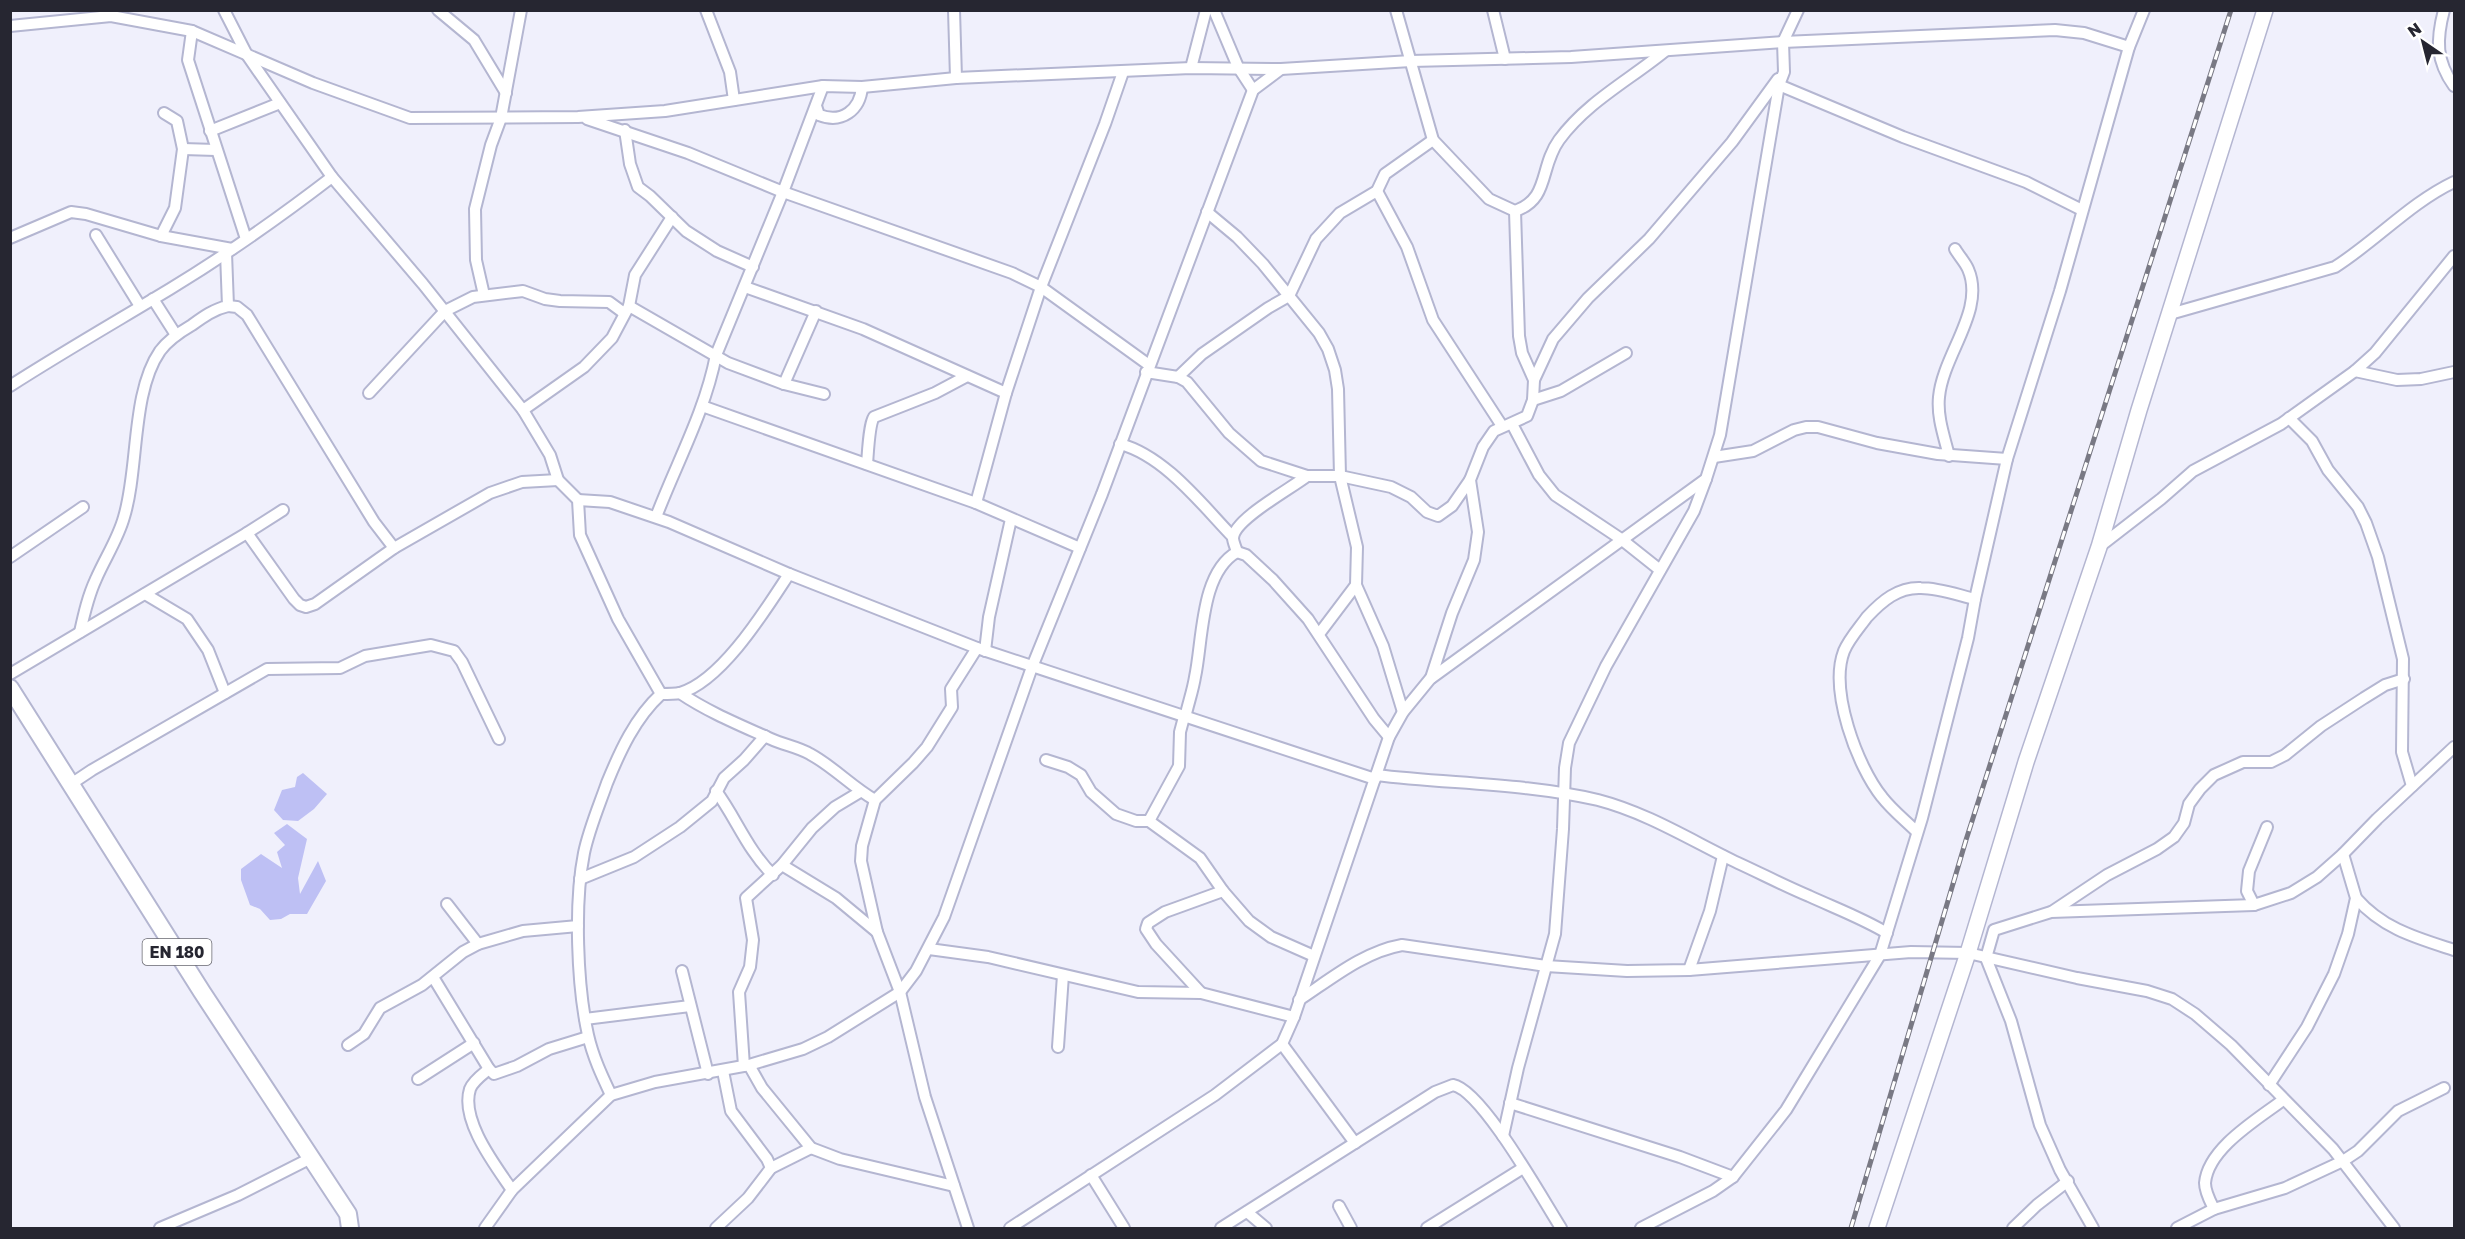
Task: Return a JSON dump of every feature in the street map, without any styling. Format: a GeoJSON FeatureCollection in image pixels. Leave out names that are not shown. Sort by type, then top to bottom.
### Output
{"type":"FeatureCollection","features":[{"type":"Feature","properties":{"kind":"main road","name":"EN 180"},"geometry":{"type":"LineString","coordinates":[[10,688],[349,1221]]}},
{"type":"Feature","properties":{"kind":"street"},"geometry":{"type":"LineString","coordinates":[[224,10],[247,54],[332,177],[445,311],[523,410],[550,455],[558,480],[579,500],[610,502],[656,517],[789,574],[981,650],[1376,777],[1489,783],[1564,793],[1600,801],[1654,819],[1723,856],[1809,897],[1865,920],[1887,933]]}},
{"type":"Feature","properties":{"kind":"street"},"geometry":{"type":"LineString","coordinates":[[438,10],[474,40],[506,93]]}},
{"type":"Feature","properties":{"kind":"street"},"geometry":{"type":"LineString","coordinates":[[484,295],[476,260],[475,209],[488,156],[501,118],[521,10]]}},
{"type":"Feature","properties":{"kind":"street"},"geometry":{"type":"LineString","coordinates":[[706,10],[730,72],[734,100]]}},
{"type":"Feature","properties":{"kind":"street"},"geometry":{"type":"LineString","coordinates":[[954,10],[956,78]]}},
{"type":"Feature","properties":{"kind":"street"},"geometry":{"type":"LineString","coordinates":[[1191,68],[1206,10]]}},
{"type":"Feature","properties":{"kind":"street"},"geometry":{"type":"LineString","coordinates":[[1214,10],[1238,67],[1253,90]]}},
{"type":"Feature","properties":{"kind":"street"},"geometry":{"type":"LineString","coordinates":[[1396,10],[1433,140],[1474,186],[1489,199],[1515,211],[1532,203],[1539,193],[1551,154],[1583,112],[1594,101],[1665,51]]}},
{"type":"Feature","properties":{"kind":"street"},"geometry":{"type":"LineString","coordinates":[[1493,10],[1505,59]]}},
{"type":"Feature","properties":{"kind":"street"},"geometry":{"type":"LineString","coordinates":[[1503,1136],[1555,934],[1565,768],[1569,743],[1606,666],[1694,511],[1714,457],[1720,435],[1779,85],[1784,72],[1783,42],[1798,10]]}},
{"type":"Feature","properties":{"kind":"street"},"geometry":{"type":"LineString","coordinates":[[1641,1228],[1713,1191],[1733,1177],[1786,1110],[1880,955],[1917,832],[1968,638],[2007,459],[2060,291],[2129,47],[2144,10]]}},
{"type":"Feature","properties":{"kind":"street"},"geometry":{"type":"LineString","coordinates":[[1877,1228],[1968,953],[2026,762],[2099,547],[2139,410],[2265,10]]}},
{"type":"Feature","properties":{"kind":"street"},"geometry":{"type":"LineString","coordinates":[[2444,10],[2439,42],[2440,60],[2454,86]]}},
{"type":"Feature","properties":{"kind":"street"},"geometry":{"type":"LineString","coordinates":[[10,26],[111,16],[192,31],[313,83],[410,118],[578,117],[664,111],[823,86],[862,87],[956,78],[1191,68],[1281,69],[2055,30],[2084,33],[2129,47]]}},
{"type":"Feature","properties":{"kind":"street"},"geometry":{"type":"LineString","coordinates":[[192,31],[188,60],[246,239]]}},
{"type":"Feature","properties":{"kind":"street"},"geometry":{"type":"LineString","coordinates":[[485,1228],[512,1190],[611,1095],[655,1082],[746,1066],[803,1048],[819,1041],[900,992],[929,949],[944,917],[1032,667],[1120,444],[1253,90],[1281,69]]}},
{"type":"Feature","properties":{"kind":"street"},"geometry":{"type":"LineString","coordinates":[[976,502],[1006,393],[1041,287],[1123,72]]}},
{"type":"Feature","properties":{"kind":"street"},"geometry":{"type":"LineString","coordinates":[[578,117],[625,130],[783,192],[1012,273],[1041,287],[1148,368],[1178,377],[1186,382],[1229,433],[1261,461],[1307,476],[1340,476],[1391,487],[1411,497],[1427,512],[1438,516],[1452,506],[1470,480],[1483,447],[1494,431],[1527,416],[1533,400],[1534,380],[1553,339],[1588,298],[1649,239],[1732,142],[1784,72]]}},
{"type":"Feature","properties":{"kind":"street"},"geometry":{"type":"LineString","coordinates":[[1779,85],[1902,137],[2026,182],[2082,210]]}},
{"type":"Feature","properties":{"kind":"street"},"geometry":{"type":"LineString","coordinates":[[656,517],[702,406],[712,377],[716,355],[783,192],[823,86]]}},
{"type":"Feature","properties":{"kind":"street"},"geometry":{"type":"LineString","coordinates":[[816,106],[819,115],[827,118],[840,118],[855,110],[861,98],[862,87]]}},
{"type":"Feature","properties":{"kind":"street"},"geometry":{"type":"LineString","coordinates":[[210,131],[280,103]]}},
{"type":"Feature","properties":{"kind":"street"},"geometry":{"type":"LineString","coordinates":[[161,236],[175,208],[183,149],[177,122],[164,113]]}},
{"type":"Feature","properties":{"kind":"street"},"geometry":{"type":"LineString","coordinates":[[625,130],[630,164],[638,187],[686,231],[717,251],[753,267]]}},
{"type":"Feature","properties":{"kind":"street"},"geometry":{"type":"LineString","coordinates":[[1178,377],[1203,354],[1289,296],[1316,239],[1340,213],[1377,190],[1384,174],[1433,140]]}},
{"type":"Feature","properties":{"kind":"street"},"geometry":{"type":"LineString","coordinates":[[183,149],[216,150]]}},
{"type":"Feature","properties":{"kind":"street"},"geometry":{"type":"LineString","coordinates":[[10,386],[68,348],[153,299],[229,251],[332,177]]}},
{"type":"Feature","properties":{"kind":"street"},"geometry":{"type":"LineString","coordinates":[[2170,314],[2335,267],[2357,254],[2398,218],[2454,182]]}},
{"type":"Feature","properties":{"kind":"street"},"geometry":{"type":"LineString","coordinates":[[1377,190],[1407,247],[1433,320],[1507,425],[1539,475],[1554,495],[1621,539],[1660,570]]}},
{"type":"Feature","properties":{"kind":"street"},"geometry":{"type":"LineString","coordinates":[[1515,211],[1519,336],[1522,353],[1534,380]]}},
{"type":"Feature","properties":{"kind":"street"},"geometry":{"type":"LineString","coordinates":[[10,238],[71,212],[86,213],[161,236],[229,251]]}},
{"type":"Feature","properties":{"kind":"street"},"geometry":{"type":"LineString","coordinates":[[1207,212],[1247,247],[1289,296],[1328,349],[1335,369],[1341,428],[1340,476],[1357,547],[1356,585],[1383,646],[1403,712]]}},
{"type":"Feature","properties":{"kind":"street"},"geometry":{"type":"LineString","coordinates":[[523,410],[563,383],[601,351],[612,338],[627,309],[635,275],[672,218]]}},
{"type":"Feature","properties":{"kind":"street"},"geometry":{"type":"LineString","coordinates":[[96,235],[140,306]]}},
{"type":"Feature","properties":{"kind":"street"},"geometry":{"type":"LineString","coordinates":[[1949,456],[1939,413],[1939,395],[1956,341],[1968,320],[1971,308],[1968,270],[1955,249]]}},
{"type":"Feature","properties":{"kind":"street"},"geometry":{"type":"LineString","coordinates":[[228,306],[229,251]]}},
{"type":"Feature","properties":{"kind":"street"},"geometry":{"type":"LineString","coordinates":[[2099,547],[2193,471],[2289,418],[2355,371],[2374,353],[2454,256]]}},
{"type":"Feature","properties":{"kind":"street"},"geometry":{"type":"LineString","coordinates":[[745,287],[863,329],[1006,393]]}},
{"type":"Feature","properties":{"kind":"street"},"geometry":{"type":"LineString","coordinates":[[369,393],[445,311],[457,304],[484,295],[523,291],[545,299],[560,301],[609,302],[627,309],[728,363],[784,384],[824,394]]}},
{"type":"Feature","properties":{"kind":"street"},"geometry":{"type":"LineString","coordinates":[[153,299],[176,335]]}},
{"type":"Feature","properties":{"kind":"street"},"geometry":{"type":"LineString","coordinates":[[80,632],[96,577],[119,535],[125,515],[142,402],[151,369],[160,350],[176,335],[211,312],[228,306],[237,307],[247,315],[374,522],[394,548]]}},
{"type":"Feature","properties":{"kind":"street"},"geometry":{"type":"LineString","coordinates":[[784,384],[816,311]]}},
{"type":"Feature","properties":{"kind":"street"},"geometry":{"type":"LineString","coordinates":[[1533,400],[1561,391],[1626,353]]}},
{"type":"Feature","properties":{"kind":"street"},"geometry":{"type":"LineString","coordinates":[[2355,371],[2397,380],[2421,379],[2454,372]]}},
{"type":"Feature","properties":{"kind":"street"},"geometry":{"type":"LineString","coordinates":[[867,464],[870,425],[874,417],[935,393],[967,376]]}},
{"type":"Feature","properties":{"kind":"street"},"geometry":{"type":"LineString","coordinates":[[702,406],[976,502],[1080,548]]}},
{"type":"Feature","properties":{"kind":"street"},"geometry":{"type":"LineString","coordinates":[[2289,418],[2312,441],[2328,470],[2358,507],[2366,523],[2384,577],[2403,659],[2402,752],[2412,786]]}},
{"type":"Feature","properties":{"kind":"street"},"geometry":{"type":"LineString","coordinates":[[1714,457],[1753,452],[1794,430],[1818,427],[1877,443],[1949,456],[2007,459]]}},
{"type":"Feature","properties":{"kind":"street"},"geometry":{"type":"LineString","coordinates":[[1120,444],[1153,458],[1175,477],[1233,537],[1237,552]]}},
{"type":"Feature","properties":{"kind":"street"},"geometry":{"type":"LineString","coordinates":[[1233,537],[1240,524],[1249,516],[1307,476]]}},
{"type":"Feature","properties":{"kind":"street"},"geometry":{"type":"LineString","coordinates":[[1010,1228],[1215,1095],[1282,1044],[1294,1017],[1389,737],[1403,712],[1430,679],[1706,479]]}},
{"type":"Feature","properties":{"kind":"street"},"geometry":{"type":"LineString","coordinates":[[247,533],[294,599],[306,607],[326,598],[394,548],[490,493],[522,482],[558,480]]}},
{"type":"Feature","properties":{"kind":"street"},"geometry":{"type":"LineString","coordinates":[[1430,679],[1452,613],[1474,561],[1478,532],[1470,480]]}},
{"type":"Feature","properties":{"kind":"street"},"geometry":{"type":"LineString","coordinates":[[579,500],[580,535],[618,619],[661,694]]}},
{"type":"Feature","properties":{"kind":"street"},"geometry":{"type":"LineString","coordinates":[[10,557],[83,507]]}},
{"type":"Feature","properties":{"kind":"street"},"geometry":{"type":"LineString","coordinates":[[10,674],[283,510]]}},
{"type":"Feature","properties":{"kind":"street"},"geometry":{"type":"LineString","coordinates":[[968,1228],[925,1097],[900,992],[878,932],[861,861],[862,846],[875,800],[927,747],[952,707],[951,689],[981,650],[1011,519]]}},
{"type":"Feature","properties":{"kind":"street"},"geometry":{"type":"LineString","coordinates":[[1237,552],[1246,555],[1273,580],[1319,634],[1368,710],[1389,737]]}},
{"type":"Feature","properties":{"kind":"street"},"geometry":{"type":"LineString","coordinates":[[1149,821],[1179,766],[1180,732],[1196,676],[1211,586],[1216,574],[1237,552]]}},
{"type":"Feature","properties":{"kind":"street"},"geometry":{"type":"LineString","coordinates":[[611,1095],[597,1066],[585,1019],[578,926],[580,879],[587,841],[616,760],[639,720],[661,694],[680,693],[698,684],[721,666],[770,603],[789,574]]}},
{"type":"Feature","properties":{"kind":"street"},"geometry":{"type":"LineString","coordinates":[[1319,634],[1356,585]]}},
{"type":"Feature","properties":{"kind":"street"},"geometry":{"type":"LineString","coordinates":[[1917,832],[1883,798],[1866,774],[1854,745],[1844,708],[1840,675],[1844,652],[1856,631],[1873,611],[1888,597],[1902,591],[1921,588],[1975,599]]}},
{"type":"Feature","properties":{"kind":"street"},"geometry":{"type":"LineString","coordinates":[[145,594],[187,619],[208,650],[225,693]]}},
{"type":"Feature","properties":{"kind":"street"},"geometry":{"type":"LineString","coordinates":[[71,784],[267,669],[340,668],[365,656],[431,645],[453,651],[462,663],[500,739]]}},
{"type":"Feature","properties":{"kind":"street"},"geometry":{"type":"LineString","coordinates":[[2051,912],[2107,874],[2157,849],[2174,837],[2184,823],[2189,804],[2214,776],[2243,762],[2271,762],[2285,755],[2321,726],[2364,698],[2385,685],[2404,679]]}},
{"type":"Feature","properties":{"kind":"street"},"geometry":{"type":"LineString","coordinates":[[680,693],[695,704],[813,755],[860,792],[875,800]]}},
{"type":"Feature","properties":{"kind":"street"},"geometry":{"type":"LineString","coordinates":[[580,879],[654,846],[706,807],[712,801],[724,778],[765,736]]}},
{"type":"Feature","properties":{"kind":"street"},"geometry":{"type":"LineString","coordinates":[[2093,1228],[2040,1125],[2011,1021],[1986,958],[1994,930],[2051,912],[2254,905],[2291,893],[2304,886],[2343,854],[2454,747]]}},
{"type":"Feature","properties":{"kind":"street"},"geometry":{"type":"LineString","coordinates":[[1046,760],[1068,767],[1081,775],[1091,792],[1123,818],[1149,821],[1200,858],[1222,891],[1250,921],[1271,937],[1314,956]]}},
{"type":"Feature","properties":{"kind":"street"},"geometry":{"type":"LineString","coordinates":[[716,791],[727,805],[745,839],[773,875]]}},
{"type":"Feature","properties":{"kind":"street"},"geometry":{"type":"LineString","coordinates":[[860,792],[835,807],[812,828],[773,875],[746,898],[753,940],[750,967],[739,993],[746,1066],[811,1148],[840,1159],[954,1186]]}},
{"type":"Feature","properties":{"kind":"street"},"geometry":{"type":"LineString","coordinates":[[2254,905],[2247,891],[2249,871],[2267,827]]}},
{"type":"Feature","properties":{"kind":"street"},"geometry":{"type":"LineString","coordinates":[[2343,854],[2356,898],[2366,909],[2395,929],[2454,950]]}},
{"type":"Feature","properties":{"kind":"street"},"geometry":{"type":"LineString","coordinates":[[1689,970],[1710,911],[1723,856]]}},
{"type":"Feature","properties":{"kind":"street"},"geometry":{"type":"LineString","coordinates":[[782,865],[836,898],[878,932]]}},
{"type":"Feature","properties":{"kind":"street"},"geometry":{"type":"LineString","coordinates":[[1201,993],[1147,934],[1146,929],[1148,923],[1165,912],[1222,891]]}},
{"type":"Feature","properties":{"kind":"street"},"geometry":{"type":"LineString","coordinates":[[2269,1085],[2307,1028],[2334,974],[2348,934],[2356,898]]}},
{"type":"Feature","properties":{"kind":"street"},"geometry":{"type":"LineString","coordinates":[[447,904],[478,944]]}},
{"type":"Feature","properties":{"kind":"street"},"geometry":{"type":"LineString","coordinates":[[348,1045],[364,1034],[380,1008],[412,991],[478,944],[523,931],[578,926]]}},
{"type":"Feature","properties":{"kind":"street"},"geometry":{"type":"LineString","coordinates":[[1299,1000],[1365,957],[1382,948],[1402,945],[1546,966],[1627,971],[1689,970],[1911,952],[1968,953],[2147,991],[2172,999],[2195,1014],[2231,1045],[2343,1161],[2394,1228]]}},
{"type":"Feature","properties":{"kind":"street"},"geometry":{"type":"LineString","coordinates":[[929,949],[988,957],[1138,992],[1201,993],[1294,1017]]}},
{"type":"Feature","properties":{"kind":"street"},"geometry":{"type":"LineString","coordinates":[[682,971],[708,1074]]}},
{"type":"Feature","properties":{"kind":"street"},"geometry":{"type":"LineString","coordinates":[[1058,1047],[1063,975]]}},
{"type":"Feature","properties":{"kind":"street"},"geometry":{"type":"LineString","coordinates":[[432,977],[489,1069],[497,1074],[549,1049],[588,1036]]}},
{"type":"Feature","properties":{"kind":"street"},"geometry":{"type":"LineString","coordinates":[[585,1019],[690,1006]]}},
{"type":"Feature","properties":{"kind":"street"},"geometry":{"type":"LineString","coordinates":[[418,1079],[474,1043]]}},
{"type":"Feature","properties":{"kind":"street"},"geometry":{"type":"LineString","coordinates":[[1282,1044],[1355,1143]]}},
{"type":"Feature","properties":{"kind":"street"},"geometry":{"type":"LineString","coordinates":[[489,1069],[473,1083],[468,1104],[470,1114],[489,1156],[512,1190]]}},
{"type":"Feature","properties":{"kind":"street"},"geometry":{"type":"LineString","coordinates":[[723,1071],[731,1111],[771,1168]]}},
{"type":"Feature","properties":{"kind":"street"},"geometry":{"type":"LineString","coordinates":[[1221,1228],[1435,1092],[1453,1085],[1465,1089],[1503,1136],[1561,1228]]}},
{"type":"Feature","properties":{"kind":"street"},"geometry":{"type":"LineString","coordinates":[[2177,1228],[2214,1209],[2285,1188],[2343,1161],[2358,1151],[2398,1111],[2444,1088]]}},
{"type":"Feature","properties":{"kind":"street"},"geometry":{"type":"LineString","coordinates":[[2214,1209],[2205,1183],[2212,1163],[2236,1137],[2283,1100]]}},
{"type":"Feature","properties":{"kind":"street"},"geometry":{"type":"LineString","coordinates":[[1510,1103],[1698,1163],[1733,1177]]}},
{"type":"Feature","properties":{"kind":"street"},"geometry":{"type":"LineString","coordinates":[[716,1228],[742,1205],[764,1180],[771,1168],[811,1148]]}},
{"type":"Feature","properties":{"kind":"street"},"geometry":{"type":"LineString","coordinates":[[160,1228],[238,1195],[311,1158]]}},
{"type":"Feature","properties":{"kind":"street"},"geometry":{"type":"LineString","coordinates":[[1427,1228],[1523,1168]]}},
{"type":"Feature","properties":{"kind":"street"},"geometry":{"type":"LineString","coordinates":[[1091,1175],[1124,1228]]}},
{"type":"Feature","properties":{"kind":"street"},"geometry":{"type":"LineString","coordinates":[[2013,1228],[2037,1205],[2068,1181]]}},
{"type":"Feature","properties":{"kind":"street"},"geometry":{"type":"LineString","coordinates":[[1339,1206],[1351,1228]]}},
{"type":"Feature","properties":{"kind":"street"},"geometry":{"type":"LineString","coordinates":[[1247,1212],[1266,1228]]}},
{"type":"Feature","properties":{"kind":"street","name":"EN 180"},"geometry":{"type":"LineString","coordinates":[[349,1221],[358,1228]]}},
{"type":"Feature","properties":{"kind":"shaded area"},"geometry":{"type":"Polygon","coordinates":[[[303,773],[327,794],[314,809],[298,821],[283,820],[274,810],[282,790],[295,787],[297,777],[303,773]]]}},
{"type":"Feature","properties":{"kind":"shaded area"},"geometry":{"type":"Polygon","coordinates":[[[287,824],[307,839],[298,878],[300,894],[318,861],[326,881],[307,914],[290,914],[281,919],[270,920],[260,909],[250,905],[241,880],[241,869],[261,854],[282,868],[277,852],[285,845],[274,833],[287,824]]]}},
{"type":"Feature","properties":{"kind":"railway"},"geometry":{"type":"LineString","coordinates":[[1851,1228],[1966,840],[2231,10]]}}]}
